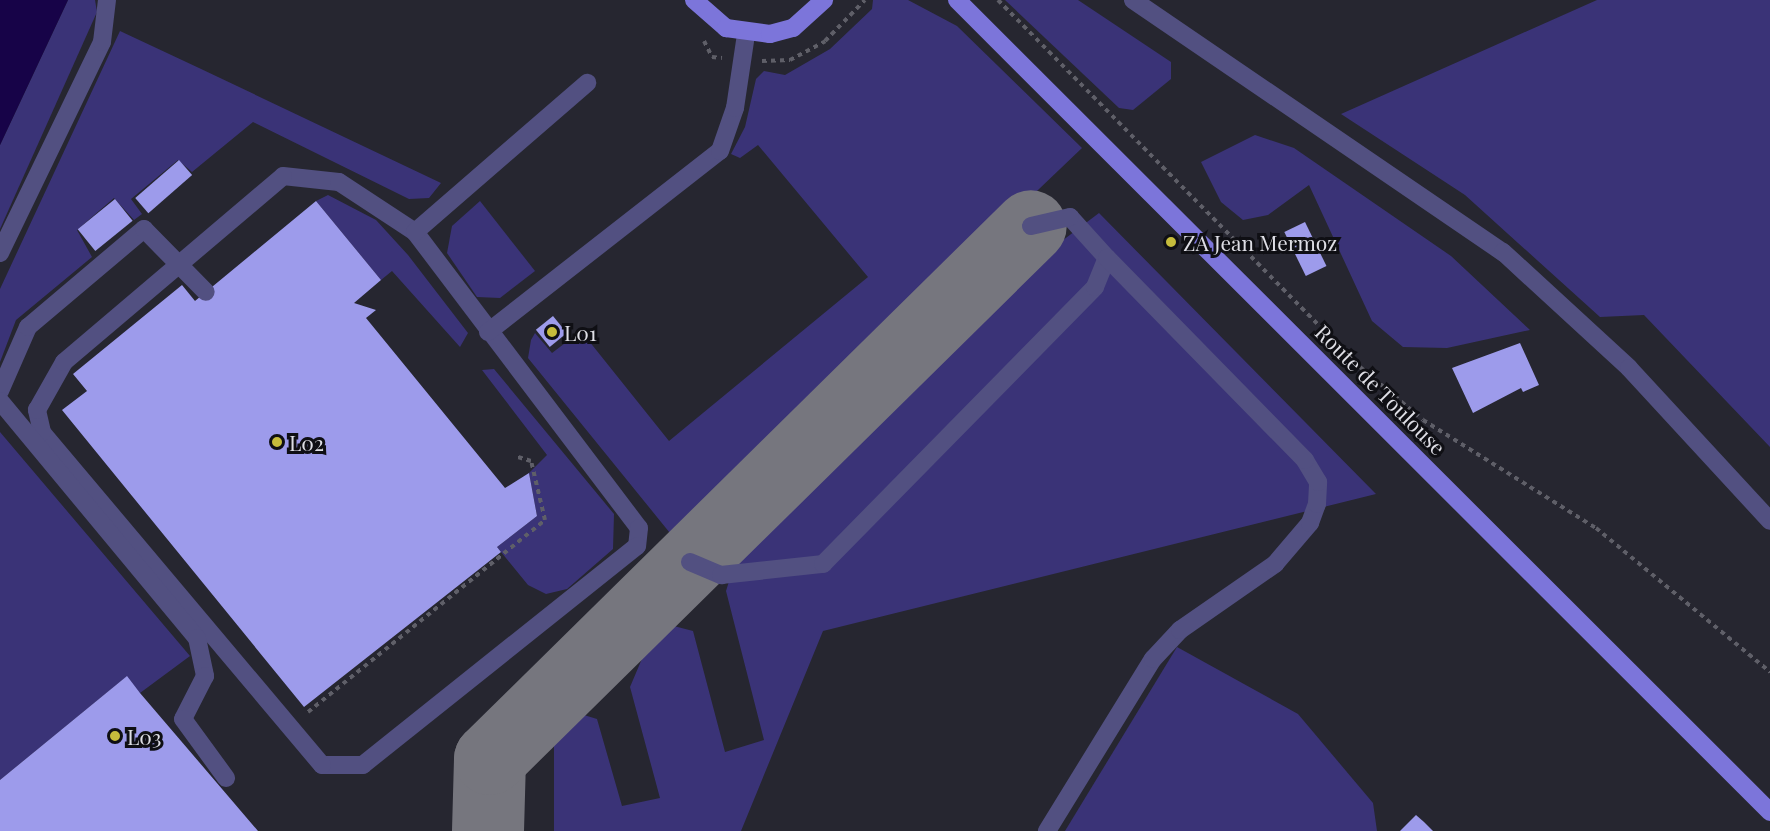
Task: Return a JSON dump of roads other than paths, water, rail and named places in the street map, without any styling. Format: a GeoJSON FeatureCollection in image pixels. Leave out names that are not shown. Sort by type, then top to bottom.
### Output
{"type":"FeatureCollection","features":[{"type":"Feature","properties":{"kind":"main road"},"geometry":{"type":"LineString","coordinates":[[694,0],[708,16],[746,34],[793,28],[824,0]]}},
{"type":"Feature","properties":{"kind":"main road","name":"Route de Toulouse"},"geometry":{"type":"LineString","coordinates":[[957,0],[1770,812]]}},
{"type":"Feature","properties":{"kind":"lane"},"geometry":{"type":"LineString","coordinates":[[0,253],[102,42],[106,0]]}},
{"type":"Feature","properties":{"kind":"lane"},"geometry":{"type":"LineString","coordinates":[[1133,0],[1503,252],[1629,368],[1770,520]]}},
{"type":"Feature","properties":{"kind":"lane"},"geometry":{"type":"LineString","coordinates":[[488,332],[720,151],[735,108],[746,34]]}},
{"type":"Feature","properties":{"kind":"lane"},"geometry":{"type":"LineString","coordinates":[[415,232],[587,83]]}},
{"type":"Feature","properties":{"kind":"lane"},"geometry":{"type":"LineString","coordinates":[[283,176],[339,182],[415,232],[488,332],[639,528],[637,546],[363,765],[322,765],[42,432],[37,410],[64,362],[283,176]]}},
{"type":"Feature","properties":{"kind":"lane"},"geometry":{"type":"LineString","coordinates":[[1030,226],[1070,217],[1107,258],[1305,460],[1318,482],[1317,504],[1310,523],[1275,564],[1180,630],[1153,659],[1047,831]]}},
{"type":"Feature","properties":{"kind":"lane"},"geometry":{"type":"LineString","coordinates":[[0,391],[28,327],[144,229],[206,292]]}},
{"type":"Feature","properties":{"kind":"lane"},"geometry":{"type":"LineString","coordinates":[[690,562],[721,575],[823,564],[1095,287],[1107,258]]}},
{"type":"Feature","properties":{"kind":"lane"},"geometry":{"type":"LineString","coordinates":[[0,401],[197,638],[206,676],[183,719],[226,778]]}},
{"type":"Feature","properties":{"kind":"place","name":"ZA Jean Mermoz"},"geometry":{"type":"Point","coordinates":[1171,242]}},
{"type":"Feature","properties":{"kind":"place","name":"L01"},"geometry":{"type":"Point","coordinates":[552,332]}},
{"type":"Feature","properties":{"kind":"place","name":"L02"},"geometry":{"type":"Point","coordinates":[277,442]}},
{"type":"Feature","properties":{"kind":"place","name":"L03"},"geometry":{"type":"Point","coordinates":[115,736]}}]}
